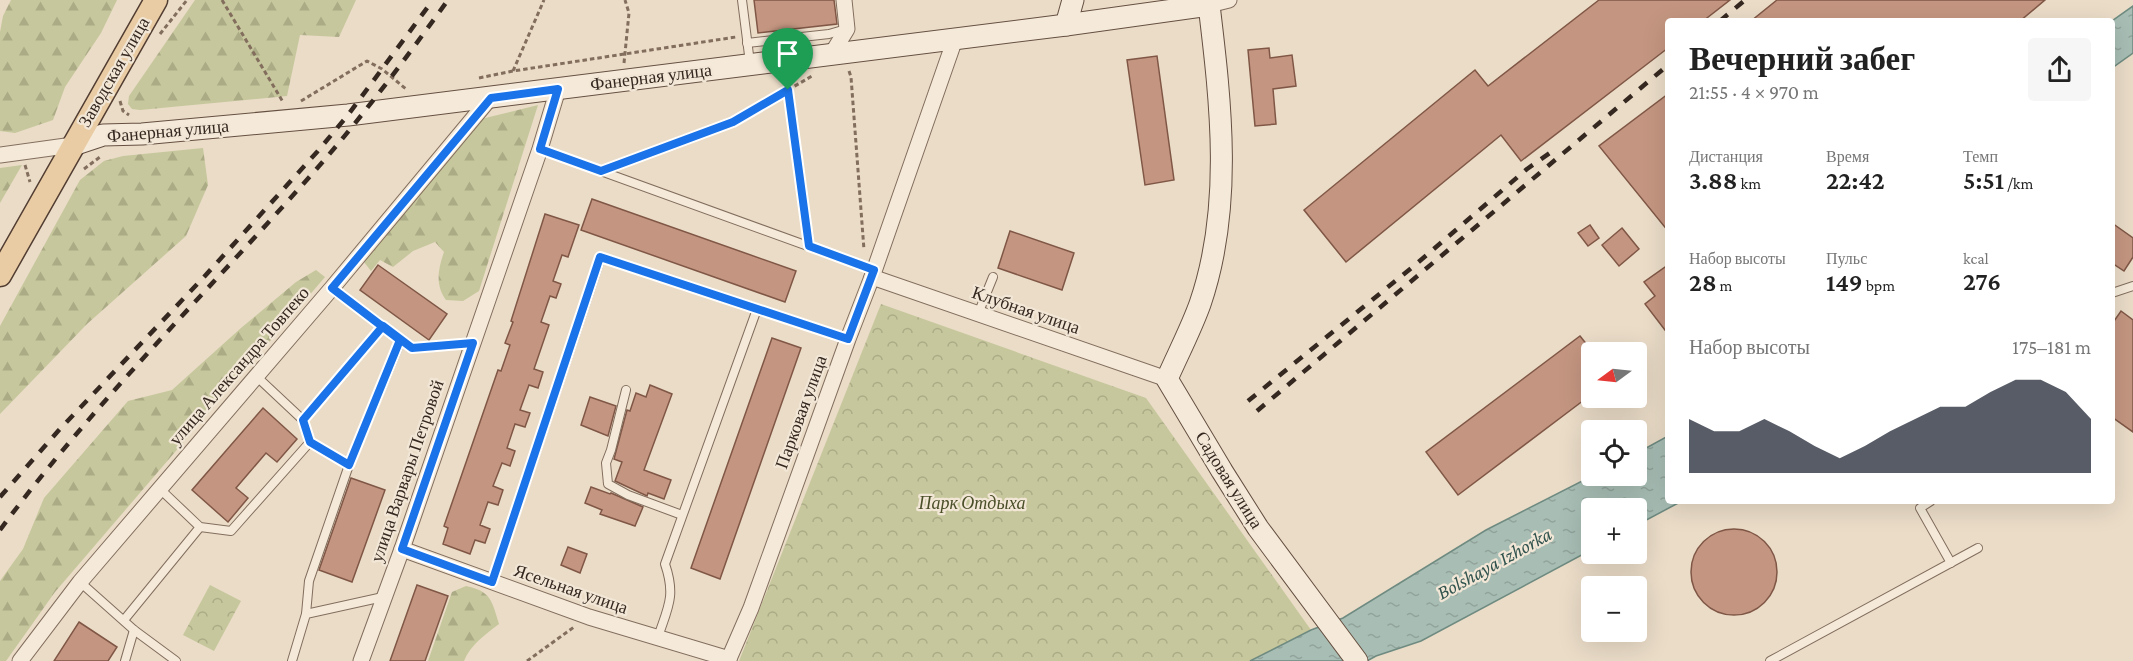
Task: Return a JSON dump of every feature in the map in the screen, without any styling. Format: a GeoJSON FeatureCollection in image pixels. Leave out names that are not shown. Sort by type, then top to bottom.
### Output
{"type":"FeatureCollection","features":[{"type":"Feature","properties":{"kind":"main road","name":"Заводская улица"},"geometry":{"type":"LineString","coordinates":[[0,275],[156,0]]}},
{"type":"Feature","properties":{"kind":"street"},"geometry":{"type":"LineString","coordinates":[[834,47],[847,29],[844,0]]}},
{"type":"Feature","properties":{"kind":"street"},"geometry":{"type":"LineString","coordinates":[[1066,26],[1072,0]]}},
{"type":"Feature","properties":{"kind":"street","name":"Фанерная улица"},"geometry":{"type":"LineString","coordinates":[[73,145],[103,135],[142,134],[348,115],[491,98],[751,65],[834,47],[955,39],[1066,26],[1215,2]]}},
{"type":"Feature","properties":{"kind":"street"},"geometry":{"type":"LineString","coordinates":[[1167,379],[1200,304],[1217,233],[1221,179],[1221,123],[1215,2]]}},
{"type":"Feature","properties":{"kind":"street","name":"Парковая улица"},"geometry":{"type":"LineString","coordinates":[[731,660],[955,39]]}},
{"type":"Feature","properties":{"kind":"street","name":"улица Варвары Петровой"},"geometry":{"type":"LineString","coordinates":[[361,661],[540,149],[558,89]]}},
{"type":"Feature","properties":{"kind":"street","name":"улица Александра Товпеко"},"geometry":{"type":"LineString","coordinates":[[20,661],[80,582],[491,98]]}},
{"type":"Feature","properties":{"kind":"street"},"geometry":{"type":"LineString","coordinates":[[0,155],[73,145]]}},
{"type":"Feature","properties":{"kind":"street","name":"Клубная улица"},"geometry":{"type":"LineString","coordinates":[[871,271],[978,314],[1167,379]]}},
{"type":"Feature","properties":{"kind":"street","name":"Садовая улица"},"geometry":{"type":"LineString","coordinates":[[1167,379],[1246,509],[1357,661]]}},
{"type":"Feature","properties":{"kind":"street","name":"Ясельная улица"},"geometry":{"type":"LineString","coordinates":[[402,549],[590,617],[731,660]]}},
{"type":"Feature","properties":{"kind":"lane"},"geometry":{"type":"LineString","coordinates":[[742,0],[751,65]]}},
{"type":"Feature","properties":{"kind":"lane"},"geometry":{"type":"LineString","coordinates":[[746,39],[834,47]]}},
{"type":"Feature","properties":{"kind":"lane"},"geometry":{"type":"LineString","coordinates":[[540,149],[809,246],[871,271]]}},
{"type":"Feature","properties":{"kind":"lane"},"geometry":{"type":"LineString","coordinates":[[492,582],[600,257],[848,339]]}},
{"type":"Feature","properties":{"kind":"lane"},"geometry":{"type":"LineString","coordinates":[[978,314],[993,277]]}},
{"type":"Feature","properties":{"kind":"lane"},"geometry":{"type":"LineString","coordinates":[[2115,292],[2133,286]]}},
{"type":"Feature","properties":{"kind":"lane"},"geometry":{"type":"LineString","coordinates":[[332,288],[412,348],[473,343]]}},
{"type":"Feature","properties":{"kind":"lane"},"geometry":{"type":"LineString","coordinates":[[658,637],[672,598],[671,581],[665,564],[757,309]]}},
{"type":"Feature","properties":{"kind":"lane"},"geometry":{"type":"LineString","coordinates":[[303,420],[383,326]]}},
{"type":"Feature","properties":{"kind":"lane"},"geometry":{"type":"LineString","coordinates":[[292,661],[306,614],[309,581],[349,465],[400,340]]}},
{"type":"Feature","properties":{"kind":"lane"},"geometry":{"type":"LineString","coordinates":[[256,376],[303,420],[310,442],[349,465]]}},
{"type":"Feature","properties":{"kind":"lane"},"geometry":{"type":"LineString","coordinates":[[626,390],[606,463],[608,484],[628,495],[682,516]]}},
{"type":"Feature","properties":{"kind":"lane"},"geometry":{"type":"LineString","coordinates":[[160,489],[200,527],[231,531],[310,442]]}},
{"type":"Feature","properties":{"kind":"lane"},"geometry":{"type":"LineString","coordinates":[[1926,504],[1920,508],[1952,563]]}},
{"type":"Feature","properties":{"kind":"lane"},"geometry":{"type":"LineString","coordinates":[[123,620],[200,527]]}},
{"type":"Feature","properties":{"kind":"lane"},"geometry":{"type":"LineString","coordinates":[[1770,661],[1978,548]]}},
{"type":"Feature","properties":{"kind":"lane"},"geometry":{"type":"LineString","coordinates":[[80,582],[134,630],[176,661]]}},
{"type":"Feature","properties":{"kind":"lane"},"geometry":{"type":"LineString","coordinates":[[306,614],[383,597]]}},
{"type":"Feature","properties":{"kind":"lane"},"geometry":{"type":"LineString","coordinates":[[125,661],[134,630]]}},
{"type":"Feature","properties":{"kind":"path"},"geometry":{"type":"LineString","coordinates":[[156,40],[187,0]]}},
{"type":"Feature","properties":{"kind":"path"},"geometry":{"type":"LineString","coordinates":[[222,0],[287,108]]}},
{"type":"Feature","properties":{"kind":"path"},"geometry":{"type":"LineString","coordinates":[[491,98],[513,71],[544,0]]}},
{"type":"Feature","properties":{"kind":"path"},"geometry":{"type":"LineString","coordinates":[[622,81],[629,13],[625,0]]}},
{"type":"Feature","properties":{"kind":"path"},"geometry":{"type":"LineString","coordinates":[[479,78],[625,53],[746,39]]}},
{"type":"Feature","properties":{"kind":"path"},"geometry":{"type":"LineString","coordinates":[[601,171],[733,122],[820,71],[834,47]]}},
{"type":"Feature","properties":{"kind":"path"},"geometry":{"type":"LineString","coordinates":[[834,47],[851,77],[871,271]]}},
{"type":"Feature","properties":{"kind":"path"},"geometry":{"type":"LineString","coordinates":[[297,103],[367,61],[382,69],[411,93]]}},
{"type":"Feature","properties":{"kind":"path"},"geometry":{"type":"LineString","coordinates":[[788,90],[809,246]]}},
{"type":"Feature","properties":{"kind":"path"},"geometry":{"type":"LineString","coordinates":[[123,93],[120,102],[123,111],[131,117]]}},
{"type":"Feature","properties":{"kind":"path"},"geometry":{"type":"LineString","coordinates":[[83,170],[101,156]]}},
{"type":"Feature","properties":{"kind":"path"},"geometry":{"type":"LineString","coordinates":[[527,661],[590,617]]}},
{"type":"Feature","properties":{"kind":"green space"},"geometry":{"type":"Polygon","coordinates":[[[11,0],[117,0],[101,33],[65,87],[53,120],[15,133],[0,131],[0,32],[3,16],[11,0]]]}},
{"type":"Feature","properties":{"kind":"green space"},"geometry":{"type":"Polygon","coordinates":[[[195,0],[356,0],[339,37],[300,35],[287,96],[132,109],[128,104],[129,96],[195,0]]]}},
{"type":"Feature","properties":{"kind":"green space"},"geometry":{"type":"Polygon","coordinates":[[[538,105],[479,291],[463,301],[446,300],[439,283],[440,265],[444,252],[435,242],[413,251],[393,267],[380,260],[371,271],[364,262],[368,254],[477,120],[538,105]]]}},
{"type":"Feature","properties":{"kind":"green space"},"geometry":{"type":"Polygon","coordinates":[[[203,148],[208,185],[186,236],[87,324],[0,414],[0,326],[80,180],[104,161],[123,156],[203,148]]]}},
{"type":"Feature","properties":{"kind":"green space"},"geometry":{"type":"Polygon","coordinates":[[[22,165],[0,203],[0,168],[22,165]]]}},
{"type":"Feature","properties":{"kind":"green space"},"geometry":{"type":"Polygon","coordinates":[[[316,270],[325,277],[55,592],[6,661],[0,661],[0,581],[23,549],[44,498],[128,401],[172,390],[296,282],[316,270]]]}},
{"type":"Feature","properties":{"kind":"green space","name":"Парк Отдыха"},"geometry":{"type":"Polygon","coordinates":[[[881,304],[1146,398],[1311,630],[1250,661],[739,661],[881,304]]]}},
{"type":"Feature","properties":{"kind":"green space"},"geometry":{"type":"Polygon","coordinates":[[[210,585],[241,601],[214,651],[183,635],[210,585]]]}},
{"type":"Feature","properties":{"kind":"green space"},"geometry":{"type":"Polygon","coordinates":[[[466,586],[486,594],[499,624],[474,645],[464,661],[428,661],[452,592],[466,586]]]}},
{"type":"Feature","properties":{"kind":"water"},"geometry":{"type":"Polygon","coordinates":[[[2133,6],[2133,53],[2115,66],[2115,19],[2133,6]]]}},
{"type":"Feature","properties":{"kind":"water","name":"Bolshaya Izhorka"},"geometry":{"type":"Polygon","coordinates":[[[1665,438],[1665,504],[1676,504],[1647,520],[1647,498],[1581,498],[1581,555],[1421,641],[1367,661],[1250,661],[1311,630],[1343,618],[1486,530],[1581,482],[1581,486],[1647,486],[1647,448],[1665,438]]]}},
{"type":"Feature","properties":{"kind":"building"},"geometry":{"type":"Polygon","coordinates":[[[754,0],[834,0],[837,24],[758,33],[754,0]]]}},
{"type":"Feature","properties":{"kind":"building"},"geometry":{"type":"Polygon","coordinates":[[[1599,0],[1730,0],[1707,18],[1665,18],[1665,50],[1521,161],[1501,135],[1346,262],[1304,210],[1475,70],[1488,86],[1599,0]]]}},
{"type":"Feature","properties":{"kind":"building"},"geometry":{"type":"Polygon","coordinates":[[[1777,0],[2045,0],[2024,18],[1755,18],[1777,0]]]}},
{"type":"Feature","properties":{"kind":"building"},"geometry":{"type":"Polygon","coordinates":[[[1269,48],[1270,58],[1292,55],[1296,86],[1273,89],[1276,124],[1255,126],[1248,50],[1269,48]]]}},
{"type":"Feature","properties":{"kind":"building"},"geometry":{"type":"Polygon","coordinates":[[[1157,56],[1174,180],[1145,185],[1127,60],[1157,56]]]}},
{"type":"Feature","properties":{"kind":"building"},"geometry":{"type":"Polygon","coordinates":[[[1665,96],[1665,227],[1599,146],[1665,96]]]}},
{"type":"Feature","properties":{"kind":"building"},"geometry":{"type":"Polygon","coordinates":[[[592,199],[796,271],[785,302],[581,230],[592,199]]]}},
{"type":"Feature","properties":{"kind":"building"},"geometry":{"type":"Polygon","coordinates":[[[545,214],[579,225],[568,257],[562,255],[553,281],[561,284],[556,298],[550,296],[541,322],[549,325],[534,369],[543,372],[538,388],[529,385],[520,410],[530,413],[525,427],[515,424],[507,448],[515,451],[510,466],[502,463],[493,486],[503,490],[498,505],[488,502],[480,525],[490,529],[485,543],[475,540],[470,554],[443,544],[448,528],[444,526],[498,370],[501,371],[510,345],[505,343],[545,214]]]}},
{"type":"Feature","properties":{"kind":"building"},"geometry":{"type":"Polygon","coordinates":[[[1590,225],[1599,238],[1588,246],[1578,233],[1590,225]]]}},
{"type":"Feature","properties":{"kind":"building"},"geometry":{"type":"Polygon","coordinates":[[[2115,225],[2133,238],[2133,257],[2124,271],[2115,265],[2115,225]]]}},
{"type":"Feature","properties":{"kind":"building"},"geometry":{"type":"Polygon","coordinates":[[[1622,228],[1639,249],[1619,266],[1602,245],[1622,228]]]}},
{"type":"Feature","properties":{"kind":"building"},"geometry":{"type":"Polygon","coordinates":[[[1010,231],[1074,253],[1062,290],[998,268],[1010,231]]]}},
{"type":"Feature","properties":{"kind":"building"},"geometry":{"type":"Polygon","coordinates":[[[378,265],[447,314],[429,340],[360,290],[378,265]]]}},
{"type":"Feature","properties":{"kind":"building"},"geometry":{"type":"Polygon","coordinates":[[[1665,267],[1665,330],[1645,304],[1655,296],[1644,282],[1665,267]]]}},
{"type":"Feature","properties":{"kind":"building"},"geometry":{"type":"Polygon","coordinates":[[[2121,311],[2133,320],[2133,432],[2115,419],[2115,320],[2121,311]]]}},
{"type":"Feature","properties":{"kind":"building"},"geometry":{"type":"Polygon","coordinates":[[[1580,336],[1585,342],[1581,342],[1581,402],[1458,495],[1426,452],[1580,336]]]}},
{"type":"Feature","properties":{"kind":"building"},"geometry":{"type":"Polygon","coordinates":[[[772,338],[801,348],[720,579],[691,568],[772,338]]]}},
{"type":"Feature","properties":{"kind":"building"},"geometry":{"type":"Polygon","coordinates":[[[650,385],[672,394],[644,470],[671,480],[664,499],[648,493],[647,496],[615,481],[622,462],[614,459],[627,410],[630,411],[636,393],[646,397],[650,385]]]}},
{"type":"Feature","properties":{"kind":"building"},"geometry":{"type":"Polygon","coordinates":[[[590,397],[616,406],[608,436],[581,425],[590,397]]]}},
{"type":"Feature","properties":{"kind":"building"},"geometry":{"type":"Polygon","coordinates":[[[263,408],[297,439],[277,462],[266,453],[236,488],[248,498],[228,522],[192,490],[263,408]]]}},
{"type":"Feature","properties":{"kind":"building"},"geometry":{"type":"Polygon","coordinates":[[[351,478],[385,490],[352,582],[319,570],[351,478]]]}},
{"type":"Feature","properties":{"kind":"building"},"geometry":{"type":"Polygon","coordinates":[[[591,487],[643,507],[635,526],[600,514],[602,510],[585,503],[591,487]]]}},
{"type":"Feature","properties":{"kind":"building"},"geometry":{"type":"Polygon","coordinates":[[[1734,529],[1750,533],[1764,542],[1773,556],[1777,572],[1773,588],[1764,602],[1750,611],[1734,615],[1718,611],[1704,602],[1695,588],[1691,572],[1695,556],[1704,542],[1718,533],[1734,529]]]}},
{"type":"Feature","properties":{"kind":"building"},"geometry":{"type":"Polygon","coordinates":[[[568,547],[587,554],[580,573],[561,565],[568,547]]]}},
{"type":"Feature","properties":{"kind":"building"},"geometry":{"type":"Polygon","coordinates":[[[417,585],[448,596],[425,661],[390,661],[417,585]]]}},
{"type":"Feature","properties":{"kind":"building"},"geometry":{"type":"Polygon","coordinates":[[[79,622],[117,647],[108,661],[54,661],[79,622]]]}},
{"type":"Feature","properties":{"kind":"railway"},"geometry":{"type":"LineString","coordinates":[[0,497],[59,430],[204,277],[317,152],[348,115],[433,0]]}},
{"type":"Feature","properties":{"kind":"railway"},"geometry":{"type":"LineString","coordinates":[[0,530],[77,433],[326,158],[358,120],[448,0]]}},
{"type":"Feature","properties":{"kind":"railway"},"geometry":{"type":"LineString","coordinates":[[1724,18],[1745,0]]}},
{"type":"Feature","properties":{"kind":"railway"},"geometry":{"type":"LineString","coordinates":[[1257,411],[1665,68]]}},
{"type":"Feature","properties":{"kind":"railway"},"geometry":{"type":"LineString","coordinates":[[1248,401],[1415,265],[1527,169],[1557,148]]}},
{"type":"Feature","properties":{"kind":"route"},"geometry":{"type":"LineString","coordinates":[[788,90],[733,122],[601,171],[540,149],[558,89],[491,98],[332,288],[383,326],[400,340],[349,465],[310,442],[303,420],[383,326],[412,348],[473,343],[402,549],[492,582],[600,257],[848,339],[874,270],[809,246],[788,90]]}}]}
